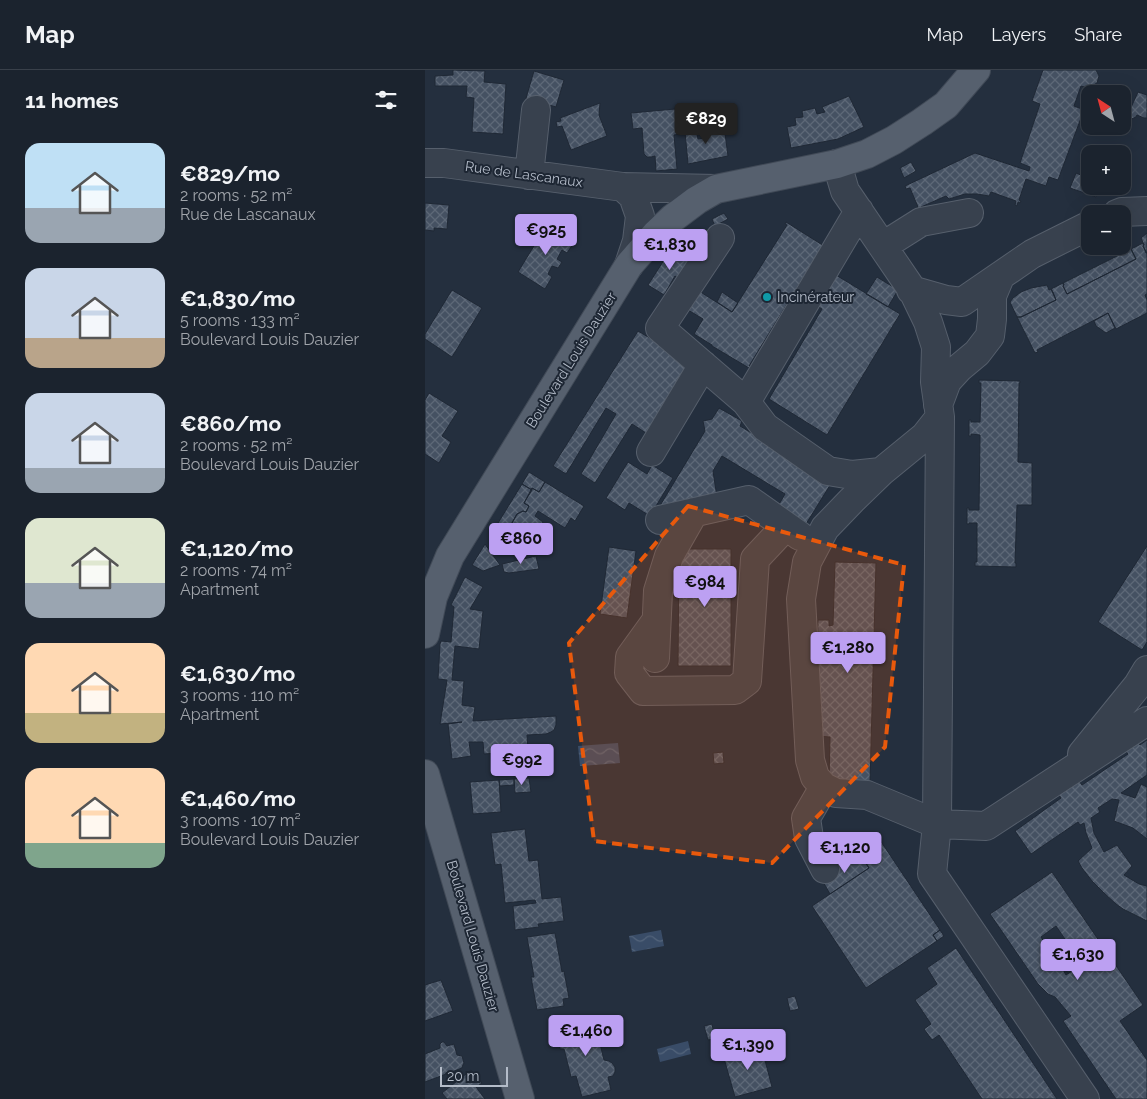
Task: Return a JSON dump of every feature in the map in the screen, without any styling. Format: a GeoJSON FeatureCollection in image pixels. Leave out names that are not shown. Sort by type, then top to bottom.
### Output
{"type":"FeatureCollection","features":[{"type":"Feature","properties":{"kind":"main road","name":"Boulevard Louis Dauzier"},"geometry":{"type":"LineString","coordinates":[[425,634],[433,597],[450,556],[629,265],[657,234],[673,218],[697,200],[716,189],[837,164],[867,154],[894,140],[946,105],[976,70]]}},
{"type":"Feature","properties":{"kind":"main road","name":"Boulevard Louis Dauzier"},"geometry":{"type":"LineString","coordinates":[[425,774],[520,1099]]}},
{"type":"Feature","properties":{"kind":"street"},"geometry":{"type":"LineString","coordinates":[[529,175],[536,110]]}},
{"type":"Feature","properties":{"kind":"street","name":"Rue de Lascanaux"},"geometry":{"type":"LineString","coordinates":[[425,163],[444,163],[623,187],[716,189]]}},
{"type":"Feature","properties":{"kind":"street"},"geometry":{"type":"LineString","coordinates":[[837,164],[845,191],[911,290],[932,334],[947,347],[962,345],[972,337],[977,326],[976,314],[972,307],[962,302],[946,300],[911,290]]}},
{"type":"Feature","properties":{"kind":"street"},"geometry":{"type":"LineString","coordinates":[[623,187],[633,196],[640,216],[637,240],[629,265]]}},
{"type":"Feature","properties":{"kind":"street"},"geometry":{"type":"LineString","coordinates":[[746,402],[859,211]]}},
{"type":"Feature","properties":{"kind":"street"},"geometry":{"type":"LineString","coordinates":[[1131,212],[1147,211]]}},
{"type":"Feature","properties":{"kind":"street"},"geometry":{"type":"LineString","coordinates":[[883,246],[921,222],[969,214]]}},
{"type":"Feature","properties":{"kind":"street"},"geometry":{"type":"LineString","coordinates":[[962,302],[1032,254],[1081,230]]}},
{"type":"Feature","properties":{"kind":"street"},"geometry":{"type":"LineString","coordinates":[[720,238],[660,328],[746,402],[765,427],[828,471],[852,475],[881,472]]}},
{"type":"Feature","properties":{"kind":"street"},"geometry":{"type":"LineString","coordinates":[[1000,276],[992,296],[993,319],[990,336],[977,353],[947,381],[939,411],[925,436],[881,472],[825,528],[807,562],[801,599],[810,760],[815,777],[824,788],[836,793],[867,795],[937,824],[986,826],[1147,721]]}},
{"type":"Feature","properties":{"kind":"street"},"geometry":{"type":"LineString","coordinates":[[932,334],[939,411],[937,824],[932,874],[1085,1099]]}},
{"type":"Feature","properties":{"kind":"street"},"geometry":{"type":"LineString","coordinates":[[651,452],[703,365]]}},
{"type":"Feature","properties":{"kind":"street"},"geometry":{"type":"LineString","coordinates":[[660,520],[749,500],[815,546]]}},
{"type":"Feature","properties":{"kind":"street"},"geometry":{"type":"LineString","coordinates":[[655,658],[658,591],[669,556],[694,512]]}},
{"type":"Feature","properties":{"kind":"street"},"geometry":{"type":"LineString","coordinates":[[657,621],[630,657],[629,673],[643,691],[735,690],[747,681],[755,559],[786,526]]}},
{"type":"Feature","properties":{"kind":"street"},"geometry":{"type":"LineString","coordinates":[[425,574],[450,556]]}},
{"type":"Feature","properties":{"kind":"street"},"geometry":{"type":"LineString","coordinates":[[1067,773],[1138,685],[1147,670]]}},
{"type":"Feature","properties":{"kind":"street"},"geometry":{"type":"LineString","coordinates":[[824,788],[806,818],[809,838],[825,869]]}},
{"type":"Feature","properties":{"kind":"highlighted area"},"geometry":{"type":"Polygon","coordinates":[[[688,506],[904,565],[885,747],[772,863],[594,841],[569,643],[688,506]]]}},
{"type":"Feature","properties":{"kind":"water"},"geometry":{"type":"Polygon","coordinates":[[[618,743],[620,763],[580,766],[578,746],[618,743]]]}},
{"type":"Feature","properties":{"kind":"water"},"geometry":{"type":"Polygon","coordinates":[[[661,930],[664,946],[632,952],[629,936],[661,930]]]}},
{"type":"Feature","properties":{"kind":"water"},"geometry":{"type":"Polygon","coordinates":[[[688,1041],[691,1054],[660,1062],[657,1049],[688,1041]]]}},
{"type":"Feature","properties":{"kind":"building"},"geometry":{"type":"Polygon","coordinates":[[[453,70],[485,71],[484,82],[506,84],[503,134],[472,132],[474,98],[466,97],[467,86],[435,86],[435,76],[453,75],[453,70]]]}},
{"type":"Feature","properties":{"kind":"building"},"geometry":{"type":"Polygon","coordinates":[[[1043,70],[1096,70],[1099,76],[1097,83],[1093,85],[1081,85],[1074,106],[1081,109],[1081,118],[1058,180],[1049,177],[1046,186],[1026,179],[1019,200],[1021,201],[1020,203],[1018,202],[1017,206],[1015,205],[1016,201],[991,192],[989,196],[965,194],[949,199],[946,196],[921,207],[922,210],[918,209],[910,188],[906,189],[905,186],[975,153],[1029,171],[1030,167],[1020,163],[1040,104],[1032,101],[1043,70]]]}},
{"type":"Feature","properties":{"kind":"building"},"geometry":{"type":"Polygon","coordinates":[[[534,71],[564,80],[556,107],[526,98],[534,71]]]}},
{"type":"Feature","properties":{"kind":"building"},"geometry":{"type":"Polygon","coordinates":[[[1138,92],[1147,95],[1147,118],[1137,115],[1131,119],[1131,107],[1138,92]]]}},
{"type":"Feature","properties":{"kind":"building"},"geometry":{"type":"Polygon","coordinates":[[[849,96],[864,127],[838,139],[791,148],[787,127],[796,125],[795,118],[803,117],[802,111],[815,108],[817,114],[825,112],[822,107],[849,96]]]}},
{"type":"Feature","properties":{"kind":"building"},"geometry":{"type":"Polygon","coordinates":[[[600,103],[599,115],[607,136],[571,150],[562,126],[557,127],[556,122],[561,121],[560,118],[600,103]]]}},
{"type":"Feature","properties":{"kind":"building"},"geometry":{"type":"Polygon","coordinates":[[[675,109],[676,122],[679,122],[680,134],[674,135],[677,169],[656,171],[655,156],[647,157],[644,154],[642,128],[633,129],[631,113],[675,109]]]}},
{"type":"Feature","properties":{"kind":"building"},"geometry":{"type":"Polygon","coordinates":[[[724,126],[728,156],[688,164],[685,132],[696,130],[698,139],[704,138],[702,128],[724,126]]]}},
{"type":"Feature","properties":{"kind":"building"},"geometry":{"type":"Polygon","coordinates":[[[911,162],[916,171],[904,178],[900,168],[911,162]]]}},
{"type":"Feature","properties":{"kind":"building"},"geometry":{"type":"Polygon","coordinates":[[[1076,173],[1081,175],[1081,192],[1070,188],[1076,173]]]}},
{"type":"Feature","properties":{"kind":"building"},"geometry":{"type":"Polygon","coordinates":[[[425,203],[449,205],[447,229],[434,228],[434,231],[425,230],[425,203]]]}},
{"type":"Feature","properties":{"kind":"building"},"geometry":{"type":"Polygon","coordinates":[[[724,213],[728,219],[715,226],[712,219],[724,213]]]}},
{"type":"Feature","properties":{"kind":"building","name":"Incinérateur"},"geometry":{"type":"Polygon","coordinates":[[[786,222],[824,246],[749,368],[694,334],[703,319],[688,310],[699,291],[732,312],[787,225],[785,224],[786,222]]]}},
{"type":"Feature","properties":{"kind":"building"},"geometry":{"type":"Polygon","coordinates":[[[548,223],[575,241],[567,253],[562,250],[557,259],[562,262],[558,268],[552,266],[548,274],[552,277],[545,289],[518,272],[548,223]]]}},
{"type":"Feature","properties":{"kind":"building"},"geometry":{"type":"Polygon","coordinates":[[[1147,233],[1147,253],[1146,253],[1141,238],[1147,233]]]}},
{"type":"Feature","properties":{"kind":"building"},"geometry":{"type":"Polygon","coordinates":[[[1143,243],[1147,253],[1147,294],[1145,295],[1147,313],[1116,329],[1108,313],[1037,350],[1038,352],[1035,353],[1017,317],[1021,317],[1056,300],[1051,289],[1063,283],[1067,294],[1136,259],[1131,249],[1143,243]]]}},
{"type":"Feature","properties":{"kind":"building"},"geometry":{"type":"Polygon","coordinates":[[[681,247],[693,255],[678,278],[675,276],[664,295],[648,285],[666,257],[671,260],[681,247]]]}},
{"type":"Feature","properties":{"kind":"building"},"geometry":{"type":"Polygon","coordinates":[[[1131,249],[1136,259],[1067,294],[1063,283],[1119,255],[1131,255],[1131,249]]]}},
{"type":"Feature","properties":{"kind":"building"},"geometry":{"type":"Polygon","coordinates":[[[831,272],[900,314],[827,435],[769,399],[822,309],[812,303],[831,272]]]}},
{"type":"Feature","properties":{"kind":"building"},"geometry":{"type":"Polygon","coordinates":[[[877,277],[898,290],[888,307],[866,294],[877,277]]]}},
{"type":"Feature","properties":{"kind":"building"},"geometry":{"type":"Polygon","coordinates":[[[1047,285],[1049,290],[1051,289],[1053,292],[1056,300],[1021,317],[1017,317],[1010,302],[1013,298],[1031,288],[1047,285]]]}},
{"type":"Feature","properties":{"kind":"building"},"geometry":{"type":"Polygon","coordinates":[[[452,290],[482,308],[452,357],[425,339],[425,334],[452,290]]]}},
{"type":"Feature","properties":{"kind":"building"},"geometry":{"type":"Polygon","coordinates":[[[722,292],[738,303],[732,312],[717,302],[722,292]]]}},
{"type":"Feature","properties":{"kind":"building"},"geometry":{"type":"Polygon","coordinates":[[[1108,313],[1115,328],[1106,333],[1096,326],[1094,321],[1108,313]]]}},
{"type":"Feature","properties":{"kind":"building"},"geometry":{"type":"Polygon","coordinates":[[[638,331],[692,363],[646,433],[632,424],[595,483],[581,474],[616,414],[606,408],[566,474],[553,466],[638,331]]]}},
{"type":"Feature","properties":{"kind":"building"},"geometry":{"type":"Polygon","coordinates":[[[979,380],[1020,381],[1018,462],[1032,463],[1032,505],[1017,505],[1016,567],[975,566],[975,562],[977,562],[977,523],[967,524],[967,508],[969,510],[979,510],[980,435],[971,434],[969,436],[969,420],[971,422],[980,422],[981,383],[979,383],[979,380]]]}},
{"type":"Feature","properties":{"kind":"building"},"geometry":{"type":"Polygon","coordinates":[[[429,393],[458,411],[442,436],[451,442],[439,463],[425,454],[425,400],[429,393]]]}},
{"type":"Feature","properties":{"kind":"building"},"geometry":{"type":"Polygon","coordinates":[[[719,408],[742,421],[740,426],[832,482],[806,524],[778,506],[785,494],[722,456],[713,471],[718,504],[655,514],[705,431],[703,421],[712,419],[719,408]]]}},
{"type":"Feature","properties":{"kind":"building"},"geometry":{"type":"Polygon","coordinates":[[[628,462],[647,474],[652,465],[673,478],[650,516],[629,503],[625,510],[606,498],[628,462]]]}},
{"type":"Feature","properties":{"kind":"building"},"geometry":{"type":"Polygon","coordinates":[[[529,472],[545,482],[539,492],[522,484],[529,472]]]}},
{"type":"Feature","properties":{"kind":"building"},"geometry":{"type":"Polygon","coordinates":[[[545,482],[584,506],[575,521],[571,518],[565,528],[538,511],[535,516],[543,522],[540,527],[542,531],[539,536],[534,537],[526,548],[504,536],[517,514],[523,511],[526,512],[529,506],[524,503],[532,488],[539,492],[545,482]]]}},
{"type":"Feature","properties":{"kind":"building"},"geometry":{"type":"Polygon","coordinates":[[[522,484],[532,490],[524,503],[529,506],[526,512],[523,511],[517,514],[509,529],[498,523],[522,484]]]}},
{"type":"Feature","properties":{"kind":"building"},"geometry":{"type":"Polygon","coordinates":[[[498,523],[509,529],[504,536],[494,530],[498,523]]]}},
{"type":"Feature","properties":{"kind":"building"},"geometry":{"type":"Polygon","coordinates":[[[485,544],[500,565],[483,571],[472,565],[485,544]]]}},
{"type":"Feature","properties":{"kind":"building"},"geometry":{"type":"Polygon","coordinates":[[[1147,546],[1147,642],[1142,650],[1098,622],[1147,546]]]}},
{"type":"Feature","properties":{"kind":"building"},"geometry":{"type":"Polygon","coordinates":[[[609,547],[636,551],[627,618],[600,614],[609,547]]]}},
{"type":"Feature","properties":{"kind":"building"},"geometry":{"type":"Polygon","coordinates":[[[679,549],[731,549],[731,666],[678,666],[679,549]]]}},
{"type":"Feature","properties":{"kind":"building"},"geometry":{"type":"Polygon","coordinates":[[[536,556],[539,569],[504,572],[502,564],[536,556]]]}},
{"type":"Feature","properties":{"kind":"building"},"geometry":{"type":"Polygon","coordinates":[[[835,562],[876,563],[870,783],[829,782],[830,737],[815,736],[818,620],[829,620],[829,626],[833,625],[835,562]]]}},
{"type":"Feature","properties":{"kind":"building"},"geometry":{"type":"Polygon","coordinates":[[[465,577],[483,587],[470,609],[483,611],[479,649],[455,646],[452,680],[464,681],[462,705],[475,707],[473,721],[556,716],[556,725],[551,732],[527,735],[528,751],[484,754],[483,742],[469,742],[471,756],[452,759],[448,724],[462,722],[440,724],[447,680],[438,679],[440,644],[441,641],[451,642],[454,607],[451,605],[465,577]]]}},
{"type":"Feature","properties":{"kind":"building"},"geometry":{"type":"Polygon","coordinates":[[[1147,740],[1147,775],[1121,793],[1135,798],[1141,784],[1147,787],[1147,839],[1133,828],[1114,821],[1119,800],[1112,799],[1098,808],[1100,812],[1091,818],[1094,833],[1104,852],[1117,845],[1132,866],[1124,875],[1139,884],[1147,886],[1147,921],[1116,904],[1092,881],[1082,868],[1078,861],[1092,848],[1084,823],[1080,825],[1078,822],[1031,854],[1015,831],[1061,798],[1059,795],[1079,781],[1082,785],[1128,754],[1125,750],[1137,741],[1140,745],[1147,740]]]}},
{"type":"Feature","properties":{"kind":"building"},"geometry":{"type":"Polygon","coordinates":[[[723,752],[724,763],[714,764],[713,753],[723,752]]]}},
{"type":"Feature","properties":{"kind":"building"},"geometry":{"type":"Polygon","coordinates":[[[529,778],[531,792],[515,793],[514,779],[529,778]]]}},
{"type":"Feature","properties":{"kind":"building"},"geometry":{"type":"Polygon","coordinates":[[[514,779],[514,785],[500,786],[499,780],[514,779]]]}},
{"type":"Feature","properties":{"kind":"building"},"geometry":{"type":"Polygon","coordinates":[[[499,780],[501,812],[473,814],[470,782],[499,780]]]}},
{"type":"Feature","properties":{"kind":"building"},"geometry":{"type":"Polygon","coordinates":[[[525,829],[529,861],[538,860],[542,899],[561,897],[564,921],[538,924],[539,927],[515,930],[513,906],[536,903],[535,900],[505,903],[501,864],[495,865],[491,833],[525,829]]]}},
{"type":"Feature","properties":{"kind":"building"},"geometry":{"type":"Polygon","coordinates":[[[880,840],[940,930],[933,935],[937,941],[866,988],[812,906],[869,868],[860,854],[880,840]]]}},
{"type":"Feature","properties":{"kind":"building"},"geometry":{"type":"Polygon","coordinates":[[[860,854],[869,868],[830,894],[822,880],[860,854]]]}},
{"type":"Feature","properties":{"kind":"building"},"geometry":{"type":"Polygon","coordinates":[[[1052,872],[1143,1005],[1120,1021],[1147,1060],[1147,1099],[1116,1099],[1063,1021],[1071,1016],[1055,997],[1048,994],[1038,984],[990,914],[1052,872]],[[1056,926],[1041,937],[1048,948],[1055,947],[1062,953],[1064,960],[1061,966],[1066,975],[1082,964],[1056,926]]]}},
{"type":"Feature","properties":{"kind":"building"},"geometry":{"type":"Polygon","coordinates":[[[940,930],[944,936],[937,941],[933,935],[940,930]]]}},
{"type":"Feature","properties":{"kind":"building"},"geometry":{"type":"Polygon","coordinates":[[[555,933],[569,998],[563,999],[564,1006],[537,1010],[531,977],[534,977],[527,937],[555,933]]]}},
{"type":"Feature","properties":{"kind":"building"},"geometry":{"type":"Polygon","coordinates":[[[956,948],[1057,1099],[982,1099],[939,1035],[932,1040],[924,1029],[931,1024],[915,1000],[937,984],[927,968],[956,948]]]}},
{"type":"Feature","properties":{"kind":"building"},"geometry":{"type":"Polygon","coordinates":[[[441,980],[453,1011],[425,1021],[425,985],[441,980]]]}},
{"type":"Feature","properties":{"kind":"building"},"geometry":{"type":"Polygon","coordinates":[[[795,996],[799,1009],[790,1011],[787,998],[795,996]]]}},
{"type":"Feature","properties":{"kind":"building"},"geometry":{"type":"Polygon","coordinates":[[[594,1019],[604,1060],[612,1063],[615,1067],[615,1072],[613,1076],[608,1077],[611,1090],[582,1097],[576,1076],[571,1077],[564,1049],[560,1049],[556,1028],[594,1019]]]}},
{"type":"Feature","properties":{"kind":"building"},"geometry":{"type":"Polygon","coordinates":[[[712,1024],[715,1039],[708,1040],[704,1026],[712,1024]]]}},
{"type":"Feature","properties":{"kind":"building"},"geometry":{"type":"Polygon","coordinates":[[[442,1042],[447,1046],[454,1044],[457,1055],[462,1056],[464,1063],[462,1068],[425,1082],[425,1054],[440,1048],[442,1042]]]}},
{"type":"Feature","properties":{"kind":"building"},"geometry":{"type":"Polygon","coordinates":[[[761,1045],[772,1087],[735,1097],[723,1055],[761,1045]]]}},
{"type":"Feature","properties":{"kind":"building"},"geometry":{"type":"Polygon","coordinates":[[[471,1070],[482,1083],[476,1087],[485,1099],[447,1099],[442,1093],[471,1070]]]}},
{"type":"Feature","properties":{"kind":"place","name":"Incinérateur"},"geometry":{"type":"Point","coordinates":[767,297]}}]}
